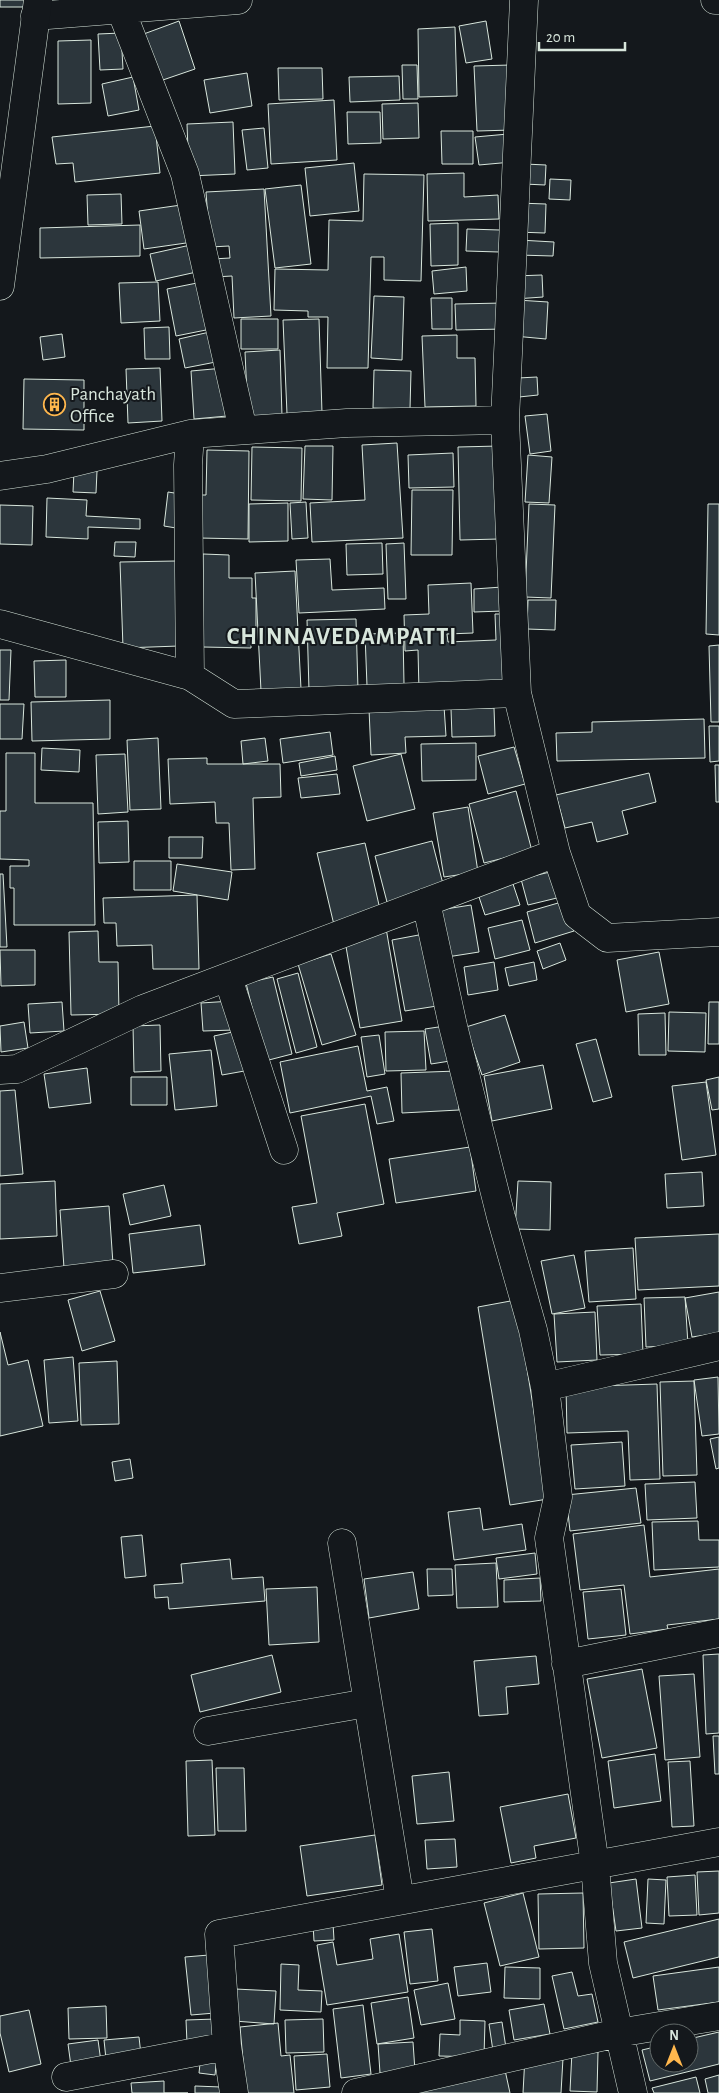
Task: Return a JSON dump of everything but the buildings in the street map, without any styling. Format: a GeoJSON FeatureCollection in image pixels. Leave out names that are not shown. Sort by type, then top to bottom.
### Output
{"type":"FeatureCollection","features":[{"type":"Feature","properties":{"kind":"street"},"geometry":{"type":"LineString","coordinates":[[0,286],[36,8],[121,10],[238,0]]}},
{"type":"Feature","properties":{"kind":"street"},"geometry":{"type":"LineString","coordinates":[[524,0],[505,420],[517,693],[556,853],[577,915],[607,938],[719,932]]}},
{"type":"Feature","properties":{"kind":"street"},"geometry":{"type":"LineString","coordinates":[[121,10],[185,174],[243,430]]}},
{"type":"Feature","properties":{"kind":"street"},"geometry":{"type":"LineString","coordinates":[[0,476],[47,469],[190,434],[347,423],[505,420]]}},
{"type":"Feature","properties":{"kind":"street"},"geometry":{"type":"LineString","coordinates":[[190,434],[188,466],[190,676]]}},
{"type":"Feature","properties":{"kind":"street"},"geometry":{"type":"LineString","coordinates":[[0,624],[190,676],[234,704],[517,693]]}},
{"type":"Feature","properties":{"kind":"street"},"geometry":{"type":"LineString","coordinates":[[0,1070],[17,1069],[143,1009],[556,853]]}},
{"type":"Feature","properties":{"kind":"street"},"geometry":{"type":"LineString","coordinates":[[426,902],[453,1026],[501,1217],[533,1330],[545,1387],[558,1497],[549,1538],[595,1865],[603,1963],[633,2093]]}},
{"type":"Feature","properties":{"kind":"street"},"geometry":{"type":"LineString","coordinates":[[228,978],[284,1150]]}},
{"type":"Feature","properties":{"kind":"street"},"geometry":{"type":"LineString","coordinates":[[0,1288],[114,1274]]}},
{"type":"Feature","properties":{"kind":"street"},"geometry":{"type":"LineString","coordinates":[[545,1387],[719,1346]]}},
{"type":"Feature","properties":{"kind":"street"},"geometry":{"type":"LineString","coordinates":[[342,1543],[400,1900]]}},
{"type":"Feature","properties":{"kind":"street"},"geometry":{"type":"LineString","coordinates":[[566,1664],[719,1633]]}},
{"type":"Feature","properties":{"kind":"street"},"geometry":{"type":"LineString","coordinates":[[208,1731],[367,1703]]}},
{"type":"Feature","properties":{"kind":"street"},"geometry":{"type":"LineString","coordinates":[[234,2093],[227,2046],[219,1934],[719,1842]]}},
{"type":"Feature","properties":{"kind":"street"},"geometry":{"type":"LineString","coordinates":[[356,2093],[618,2033],[719,2016]]}},
{"type":"Feature","properties":{"kind":"street"},"geometry":{"type":"LineString","coordinates":[[66,2077],[227,2046]]}},
{"type":"Feature","properties":{"kind":"place","name":"Panchayath Office"},"geometry":{"type":"Point","coordinates":[54,405]}},
{"type":"Feature","properties":{"kind":"district","name":"CHINNAVEDAMPATTI"},"geometry":{"type":"Point","coordinates":[342,637]}}]}
